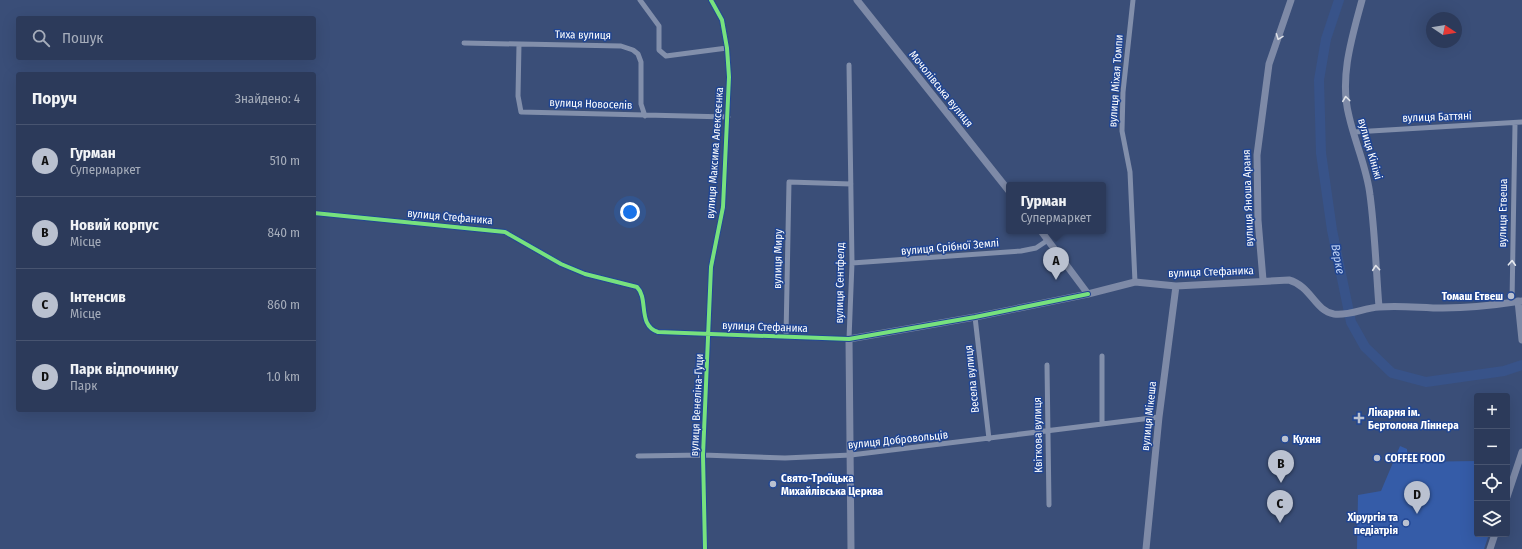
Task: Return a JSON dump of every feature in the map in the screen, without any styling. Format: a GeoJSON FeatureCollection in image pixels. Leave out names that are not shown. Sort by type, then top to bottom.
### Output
{"type":"FeatureCollection","features":[{"type":"Feature","properties":{"kind":"street"},"geometry":{"type":"LineString","coordinates":[[640,0],[659,26],[659,50],[666,56],[727,48]]}},
{"type":"Feature","properties":{"kind":"street","name":"вулиця Максима Алексеєнка"},"geometry":{"type":"LineString","coordinates":[[710,334],[711,267],[723,207],[728,117],[727,48],[722,20],[711,0]]}},
{"type":"Feature","properties":{"kind":"street","name":"Мочолівська вулиця"},"geometry":{"type":"LineString","coordinates":[[857,0],[1006,187]]}},
{"type":"Feature","properties":{"kind":"street","name":"вулиця Міхая Томпи"},"geometry":{"type":"LineString","coordinates":[[1133,0],[1123,92],[1122,131],[1130,172],[1135,282]]}},
{"type":"Feature","properties":{"kind":"street","name":"вулиця Яноша Араня"},"geometry":{"type":"LineString","coordinates":[[1263,280],[1258,220],[1257,155],[1268,64],[1291,0]]}},
{"type":"Feature","properties":{"kind":"street","name":"вулиця Кініжі"},"geometry":{"type":"LineString","coordinates":[[1362,0],[1346,66],[1345,85],[1348,115],[1362,158],[1370,194],[1379,307]]}},
{"type":"Feature","properties":{"kind":"street","name":"Тиха вулиця"},"geometry":{"type":"LineString","coordinates":[[464,43],[621,46],[632,50],[638,54],[641,62],[641,104],[645,116]]}},
{"type":"Feature","properties":{"kind":"street","name":"вулиця Новоселів"},"geometry":{"type":"LineString","coordinates":[[519,44],[518,96],[521,112],[728,117]]}},
{"type":"Feature","properties":{"kind":"street","name":"вулиця Сентфелд"},"geometry":{"type":"LineString","coordinates":[[850,65],[852,263],[849,339],[851,549]]}},
{"type":"Feature","properties":{"kind":"street","name":"вулиця Баттяні"},"geometry":{"type":"LineString","coordinates":[[1354,132],[1515,124],[1522,122]]}},
{"type":"Feature","properties":{"kind":"street","name":"вулиця Етвеша"},"geometry":{"type":"LineString","coordinates":[[1515,124],[1517,302]]}},
{"type":"Feature","properties":{"kind":"street","name":"вулиця Миру"},"geometry":{"type":"LineString","coordinates":[[786,336],[789,182],[851,184]]}},
{"type":"Feature","properties":{"kind":"street","name":"вулиця Стефаника"},"geometry":{"type":"LineString","coordinates":[[316,213],[506,232],[567,267],[585,274],[637,288],[642,293],[645,317],[648,325],[653,330],[710,334],[849,339],[975,317],[1088,294],[1135,282],[1176,286],[1263,280],[1289,280],[1298,282],[1325,310],[1333,314],[1344,314],[1379,307],[1446,308],[1517,302]]}},
{"type":"Feature","properties":{"kind":"street"},"geometry":{"type":"LineString","coordinates":[[1043,234],[1088,294]]}},
{"type":"Feature","properties":{"kind":"street","name":"вулиця Срібної Землі"},"geometry":{"type":"LineString","coordinates":[[852,263],[1021,251],[1036,248],[1048,240]]}},
{"type":"Feature","properties":{"kind":"street","name":"вулиця Мікеша"},"geometry":{"type":"LineString","coordinates":[[1146,549],[1159,417],[1176,286]]}},
{"type":"Feature","properties":{"kind":"street"},"geometry":{"type":"LineString","coordinates":[[1517,302],[1522,340]]}},
{"type":"Feature","properties":{"kind":"street","name":"Весела вулиця"},"geometry":{"type":"LineString","coordinates":[[975,317],[989,439]]}},
{"type":"Feature","properties":{"kind":"street","name":"вулиця Венеліна-Гуци"},"geometry":{"type":"LineString","coordinates":[[705,549],[703,455],[710,334]]}},
{"type":"Feature","properties":{"kind":"street"},"geometry":{"type":"LineString","coordinates":[[1102,356],[1102,424]]}},
{"type":"Feature","properties":{"kind":"street","name":"Квіткова вулиця"},"geometry":{"type":"LineString","coordinates":[[1047,365],[1049,505]]}},
{"type":"Feature","properties":{"kind":"street","name":"вулиця Добровольців"},"geometry":{"type":"LineString","coordinates":[[638,456],[703,455],[785,458],[851,455],[1048,432],[1159,417]]}},
{"type":"Feature","properties":{"kind":"street"},"geometry":{"type":"LineString","coordinates":[[1510,488],[1522,452]]}},
{"type":"Feature","properties":{"kind":"street"},"geometry":{"type":"LineString","coordinates":[[1490,549],[1494,537]]}},
{"type":"Feature","properties":{"kind":"shaded area"},"geometry":{"type":"Polygon","coordinates":[[[1400,446],[1407,449],[1408,462],[1474,461],[1474,537],[1488,537],[1484,549],[1357,549],[1358,495],[1381,491],[1400,446]]]}},
{"type":"Feature","properties":{"kind":"waterway","name":"Верке"},"geometry":{"type":"LineString","coordinates":[[1339,0],[1326,39],[1319,80],[1321,153],[1332,230],[1351,322],[1365,347],[1392,373],[1426,382],[1504,371],[1522,365]]}},
{"type":"Feature","properties":{"kind":"cycle path"},"geometry":{"type":"LineString","coordinates":[[705,549],[703,455],[711,267],[723,207],[729,77],[727,48],[722,20],[711,0]]}},
{"type":"Feature","properties":{"kind":"cycle path"},"geometry":{"type":"LineString","coordinates":[[316,213],[505,232],[561,264],[585,274],[637,287],[642,298],[645,318],[652,329],[658,332],[849,339],[975,317],[1088,294]]}},
{"type":"Feature","properties":{"kind":"place","name":"Гурман"},"geometry":{"type":"Point","coordinates":[1056,280]}},
{"type":"Feature","properties":{"kind":"place","name":"Томаш Етвеш"},"geometry":{"type":"Point","coordinates":[1511,296]}},
{"type":"Feature","properties":{"kind":"place","name":"Лікарня ім. Бертолона Ліннера"},"geometry":{"type":"Point","coordinates":[1359,418]}},
{"type":"Feature","properties":{"kind":"place","name":"Кухня"},"geometry":{"type":"Point","coordinates":[1285,439]}},
{"type":"Feature","properties":{"kind":"place","name":"COFFEE FOOD"},"geometry":{"type":"Point","coordinates":[1377,458]}},
{"type":"Feature","properties":{"kind":"place","name":"Новий корпус"},"geometry":{"type":"Point","coordinates":[1281,483]}},
{"type":"Feature","properties":{"kind":"place","name":"Свято-Троїцька Михайлівська Церква"},"geometry":{"type":"Point","coordinates":[773,484]}},
{"type":"Feature","properties":{"kind":"place","name":"Парк відпочинку"},"geometry":{"type":"Point","coordinates":[1417,514]}},
{"type":"Feature","properties":{"kind":"place","name":"Інтенсив"},"geometry":{"type":"Point","coordinates":[1280,523]}},
{"type":"Feature","properties":{"kind":"place","name":"Хірургія та педіатрія"},"geometry":{"type":"Point","coordinates":[1406,523]}}]}
